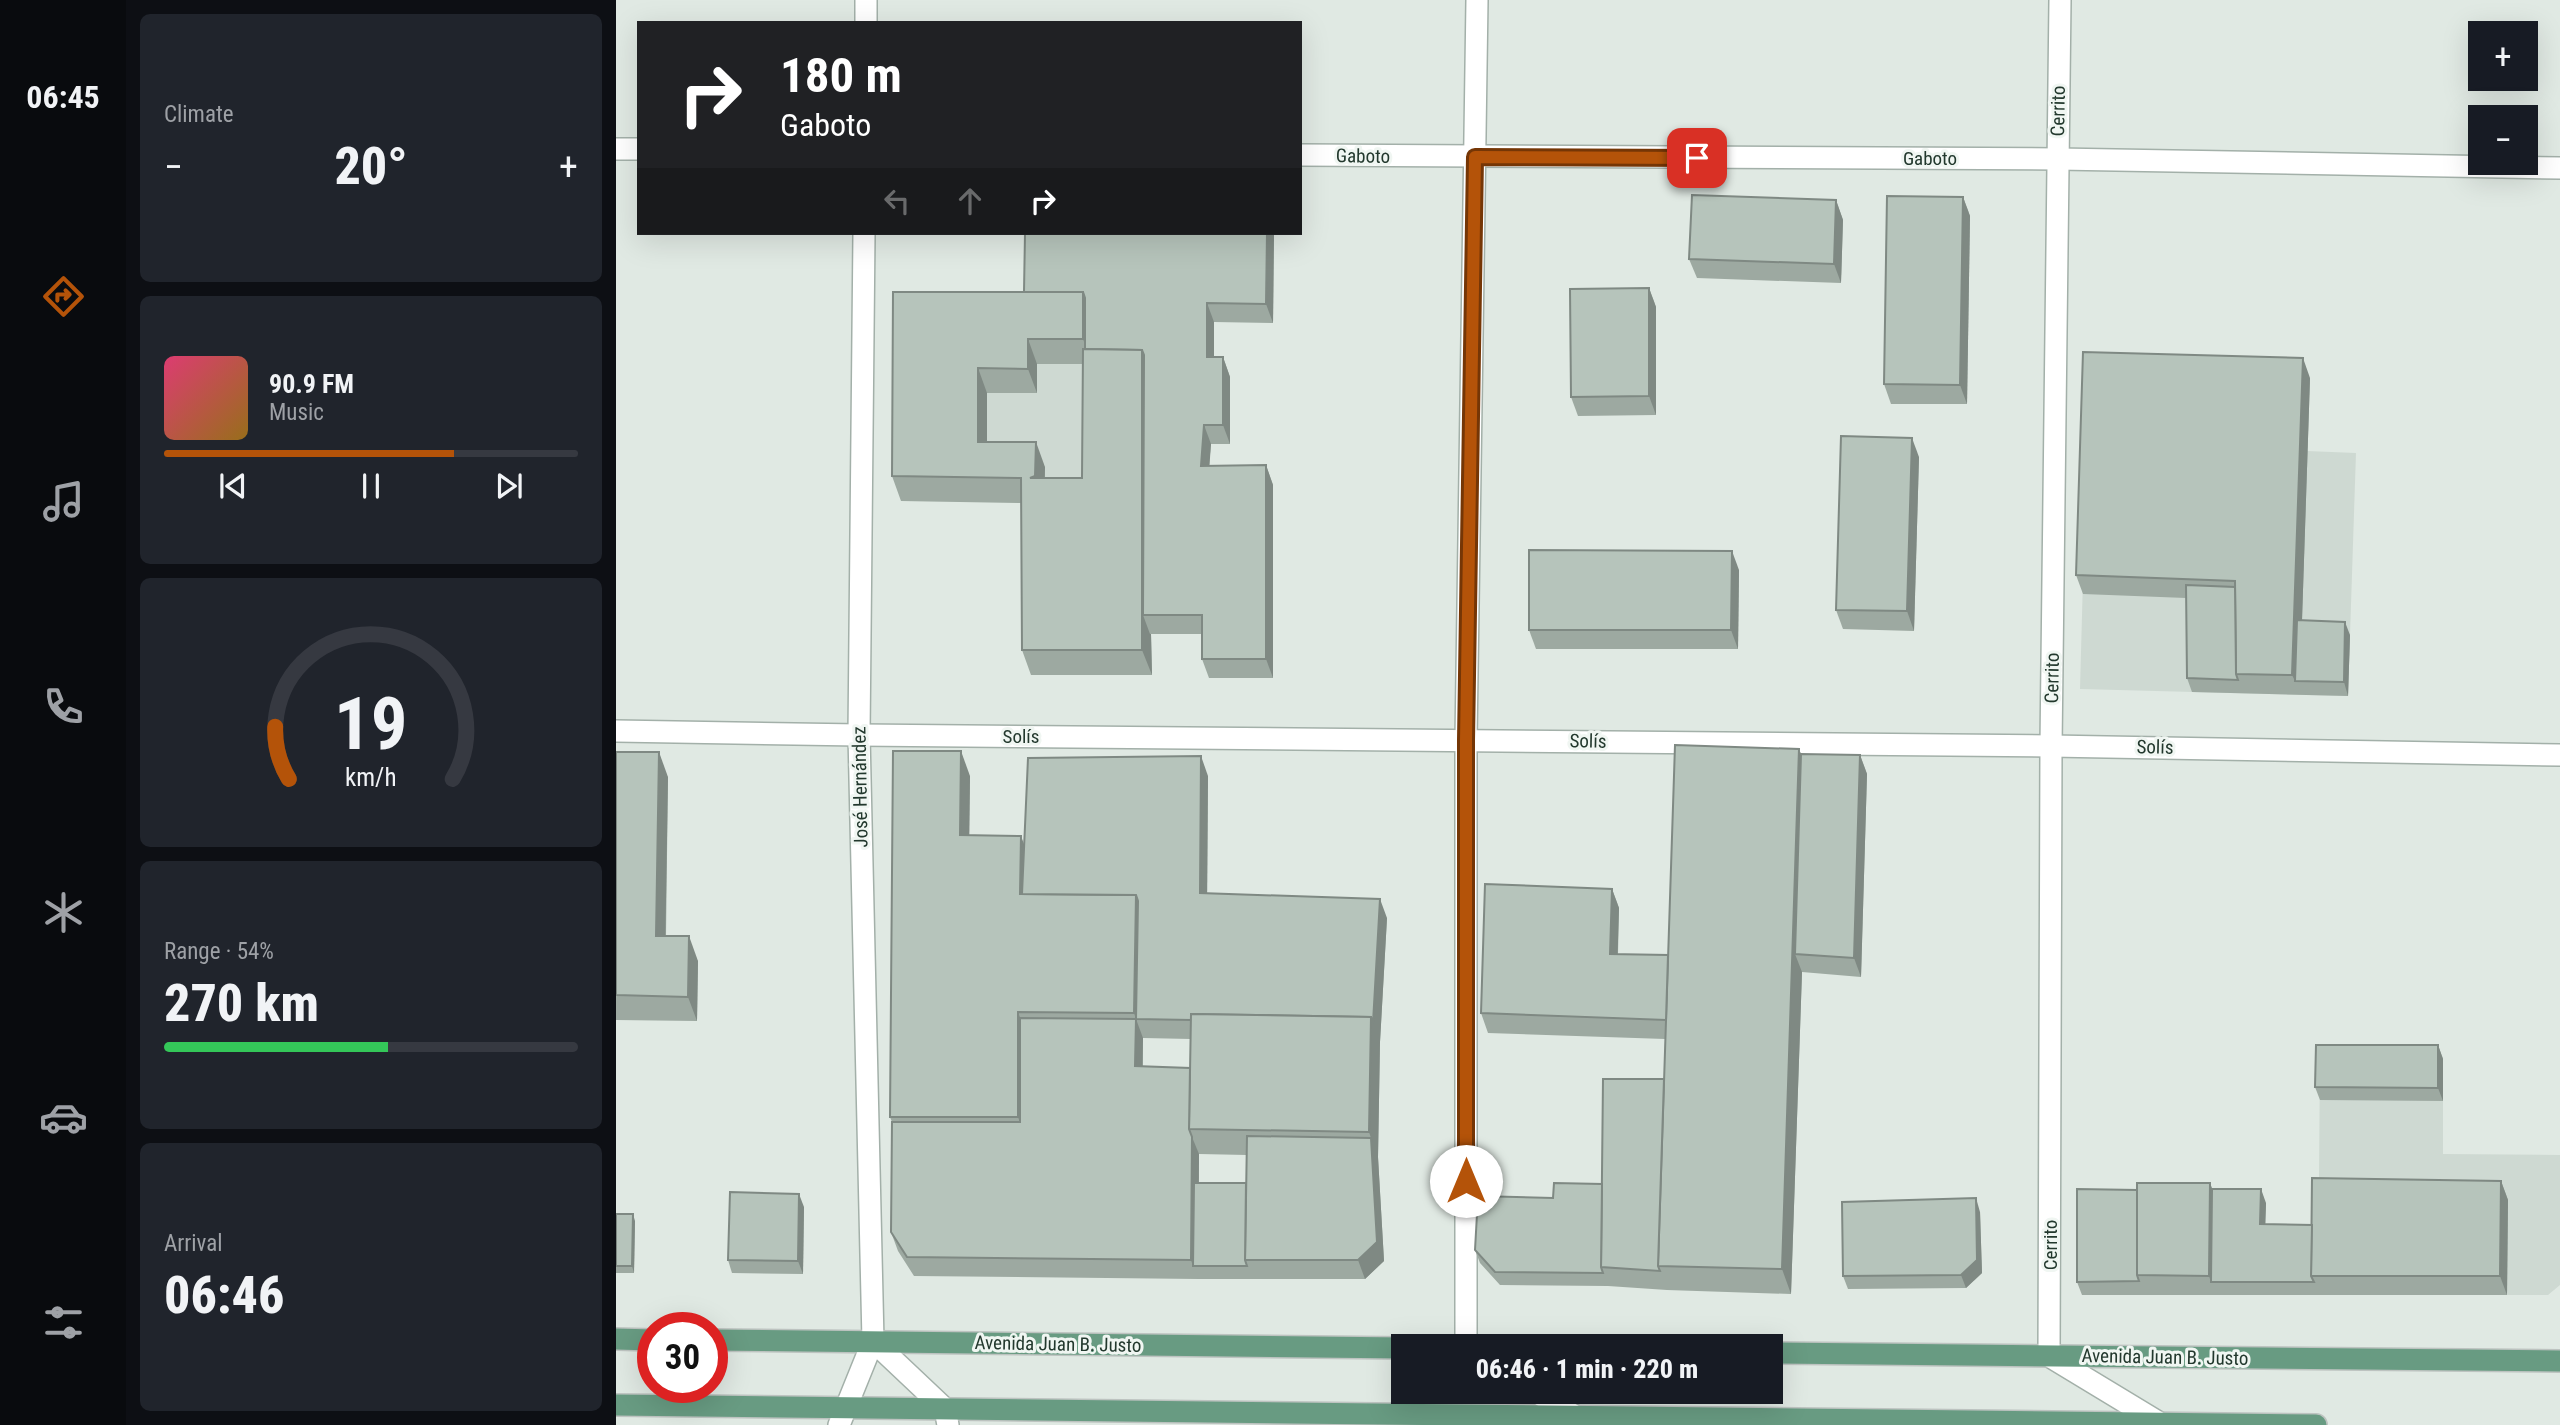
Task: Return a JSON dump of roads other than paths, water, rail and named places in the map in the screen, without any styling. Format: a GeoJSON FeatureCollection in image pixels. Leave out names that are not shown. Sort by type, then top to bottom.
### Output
{"type":"FeatureCollection","features":[{"type":"Feature","properties":{"kind":"main road"},"geometry":{"type":"LineString","coordinates":[[616,1339],[637,1340]]}},
{"type":"Feature","properties":{"kind":"main road","name":"Avenida Juan B. Justo"},"geometry":{"type":"LineString","coordinates":[[728,1340],[1391,1348]]}},
{"type":"Feature","properties":{"kind":"main road","name":"Avenida Juan B. Justo"},"geometry":{"type":"LineString","coordinates":[[1783,1353],[2560,1361]]}},
{"type":"Feature","properties":{"kind":"main road"},"geometry":{"type":"LineString","coordinates":[[616,1405],[843,1416],[2316,1425]]}},
{"type":"Feature","properties":{"kind":"street"},"geometry":{"type":"LineString","coordinates":[[866,0],[866,21]]}},
{"type":"Feature","properties":{"kind":"street"},"geometry":{"type":"LineString","coordinates":[[1466,1334],[1466,740],[1477,0]]}},
{"type":"Feature","properties":{"kind":"street","name":"Cerrito"},"geometry":{"type":"LineString","coordinates":[[2049,1356],[2051,746],[2060,0]]}},
{"type":"Feature","properties":{"kind":"street"},"geometry":{"type":"LineString","coordinates":[[616,149],[637,149]]}},
{"type":"Feature","properties":{"kind":"street","name":"Gaboto"},"geometry":{"type":"LineString","coordinates":[[1302,155],[2058,159],[2560,168]]}},
{"type":"Feature","properties":{"kind":"street","name":"José Hernández"},"geometry":{"type":"LineString","coordinates":[[864,235],[859,735],[873,1342]]}},
{"type":"Feature","properties":{"kind":"street","name":"Solís"},"geometry":{"type":"LineString","coordinates":[[616,731],[2051,746],[2560,755]]}},
{"type":"Feature","properties":{"kind":"street"},"geometry":{"type":"LineString","coordinates":[[843,1416],[873,1342],[947,1417]]}},
{"type":"Feature","properties":{"kind":"street"},"geometry":{"type":"LineString","coordinates":[[2049,1356],[2163,1424]]}},
{"type":"Feature","properties":{"kind":"street"},"geometry":{"type":"LineString","coordinates":[[1552,1404],[1575,1421]]}}]}
